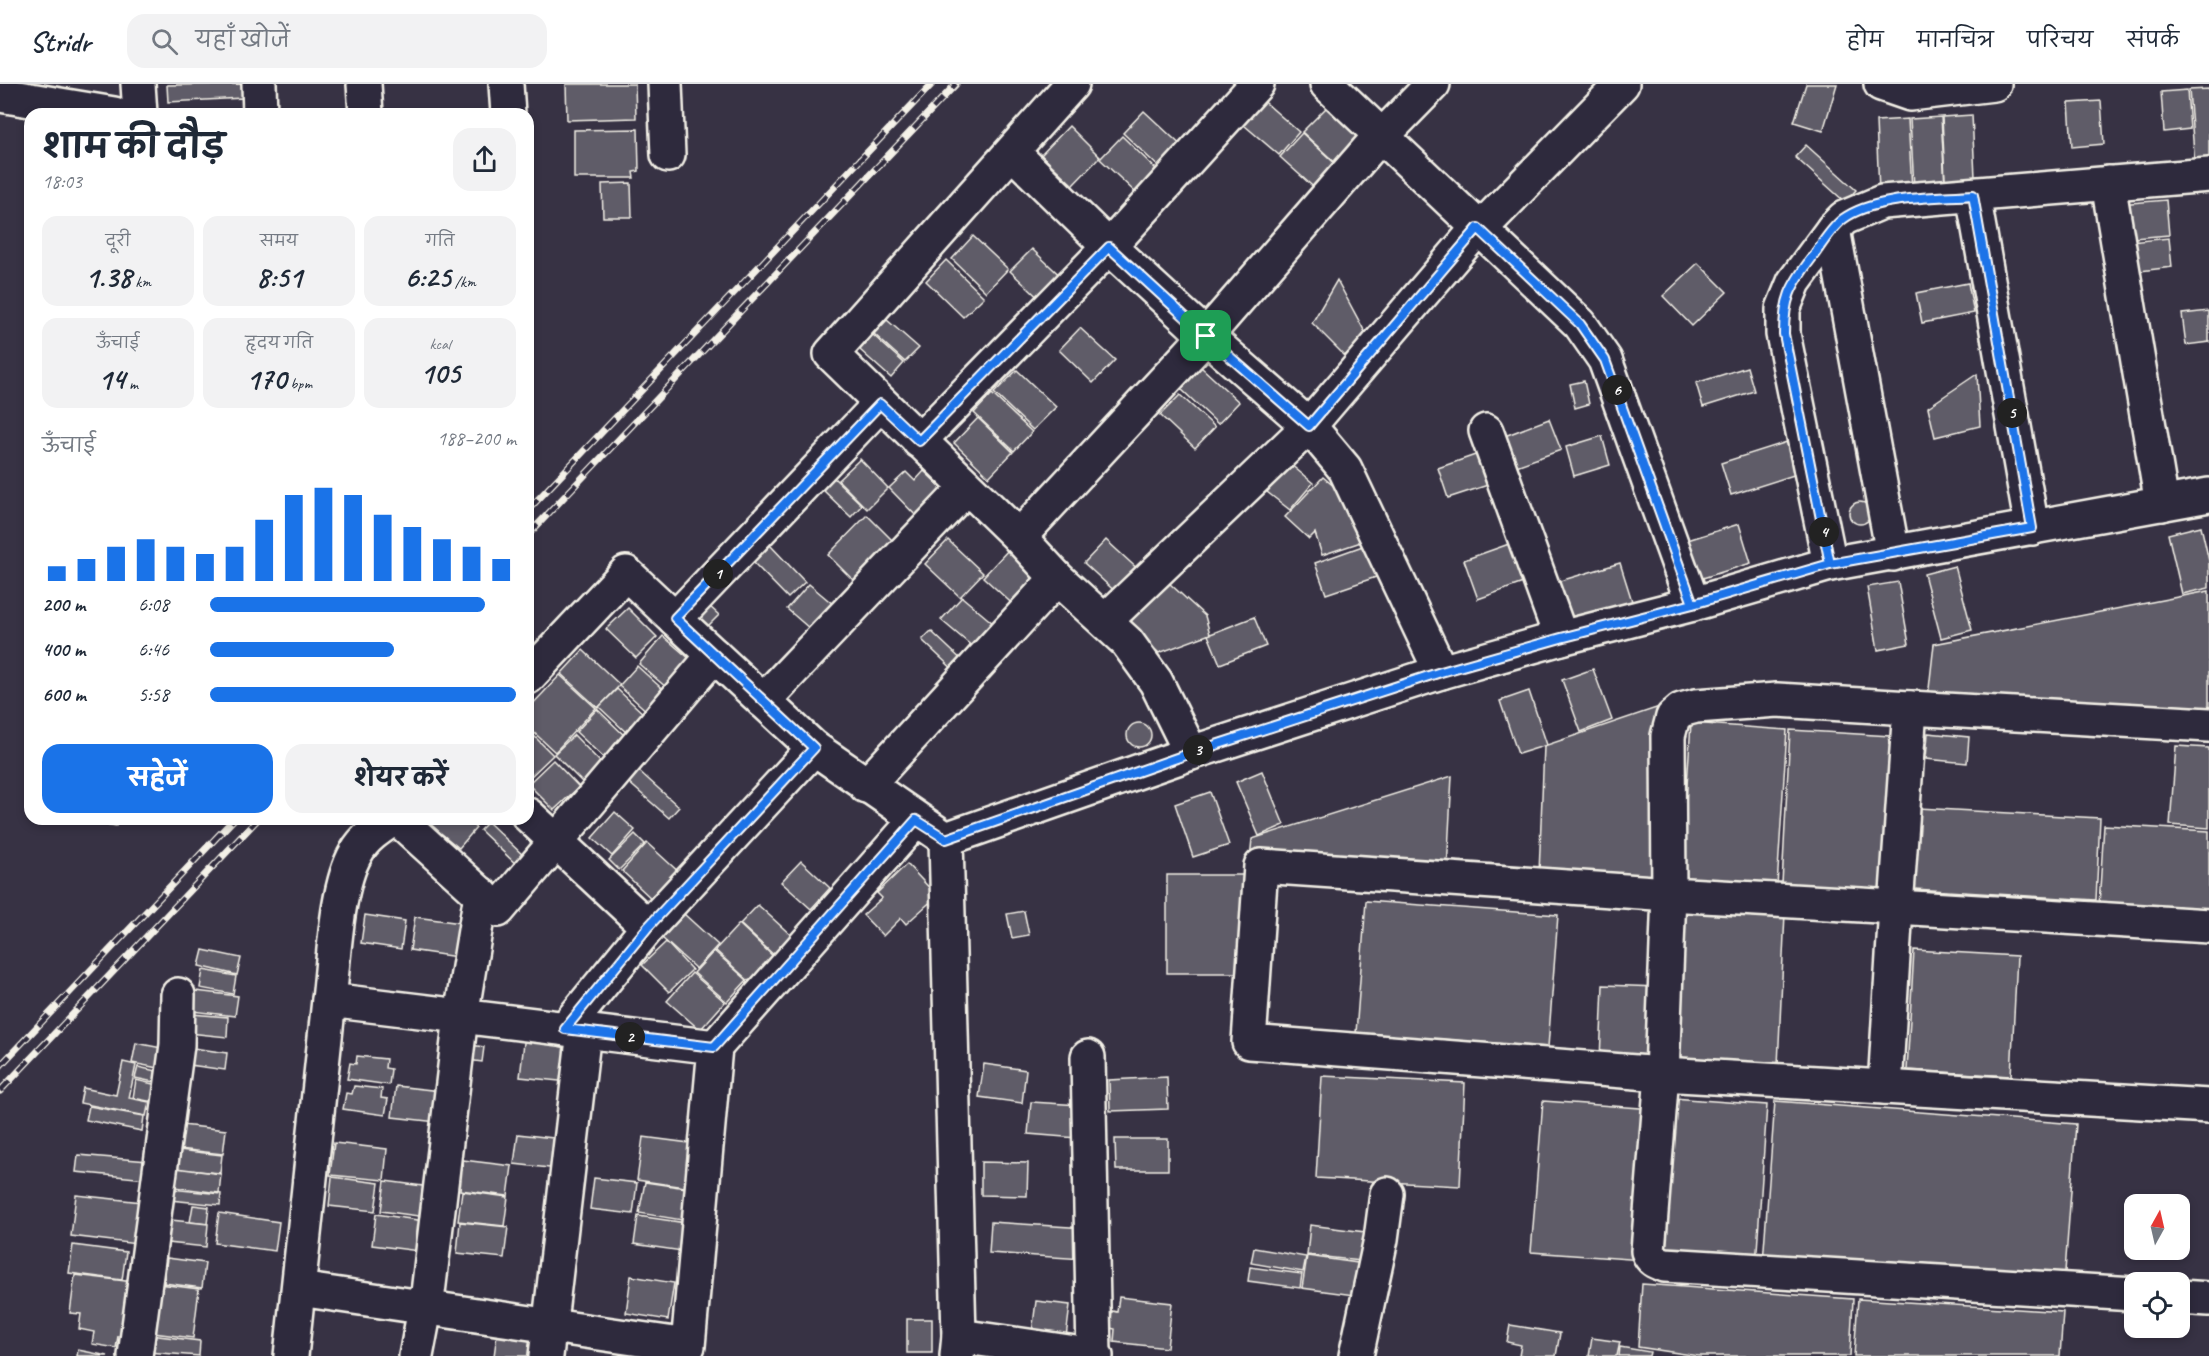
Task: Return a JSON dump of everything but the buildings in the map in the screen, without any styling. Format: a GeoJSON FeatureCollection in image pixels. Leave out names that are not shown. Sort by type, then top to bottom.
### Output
{"type":"FeatureCollection","features":[{"type":"Feature","properties":{"kind":"street"},"geometry":{"type":"LineString","coordinates":[[138,84],[140,108]]}},
{"type":"Feature","properties":{"kind":"street"},"geometry":{"type":"LineString","coordinates":[[259,84],[260,108]]}},
{"type":"Feature","properties":{"kind":"street"},"geometry":{"type":"LineString","coordinates":[[364,84],[366,108]]}},
{"type":"Feature","properties":{"kind":"street"},"geometry":{"type":"LineString","coordinates":[[506,84],[508,108]]}},
{"type":"Feature","properties":{"kind":"street"},"geometry":{"type":"LineString","coordinates":[[666,84],[668,155]]}},
{"type":"Feature","properties":{"kind":"street"},"geometry":{"type":"LineString","coordinates":[[1072,84],[831,354],[1019,537],[1057,578],[1127,642],[1156,682],[1191,753]]}},
{"type":"Feature","properties":{"kind":"street"},"geometry":{"type":"LineString","coordinates":[[919,441],[1109,247],[1257,84]]}},
{"type":"Feature","properties":{"kind":"street"},"geometry":{"type":"LineString","coordinates":[[1327,84],[1580,324],[1605,360],[1693,604]]}},
{"type":"Feature","properties":{"kind":"street"},"geometry":{"type":"LineString","coordinates":[[1019,537],[1206,336],[1380,135],[1393,125],[1433,84]]}},
{"type":"Feature","properties":{"kind":"street"},"geometry":{"type":"LineString","coordinates":[[1105,621],[1309,426],[1478,228],[1491,218],[1622,84]]}},
{"type":"Feature","properties":{"kind":"street"},"geometry":{"type":"LineString","coordinates":[[1881,84],[1910,94],[1994,84]]}},
{"type":"Feature","properties":{"kind":"street"},"geometry":{"type":"LineString","coordinates":[[0,95],[78,108]]}},
{"type":"Feature","properties":{"kind":"street"},"geometry":{"type":"LineString","coordinates":[[1012,152],[1109,247],[1309,426],[1345,468],[1441,672]]}},
{"type":"Feature","properties":{"kind":"street"},"geometry":{"type":"LineString","coordinates":[[1830,564],[1784,334],[1784,309],[1794,282],[1833,229],[1844,218],[1882,202],[2209,175]]}},
{"type":"Feature","properties":{"kind":"street"},"geometry":{"type":"LineString","coordinates":[[2108,183],[2163,504]]}},
{"type":"Feature","properties":{"kind":"street"},"geometry":{"type":"LineString","coordinates":[[1973,195],[2032,528]]}},
{"type":"Feature","properties":{"kind":"street"},"geometry":{"type":"LineString","coordinates":[[1833,229],[1893,554]]}},
{"type":"Feature","properties":{"kind":"street"},"geometry":{"type":"LineString","coordinates":[[675,618],[880,404]]}},
{"type":"Feature","properties":{"kind":"street"},"geometry":{"type":"LineString","coordinates":[[1486,431],[1561,638]]}},
{"type":"Feature","properties":{"kind":"street"},"geometry":{"type":"LineString","coordinates":[[763,700],[967,487]]}},
{"type":"Feature","properties":{"kind":"street"},"geometry":{"type":"LineString","coordinates":[[946,839],[1191,753],[1441,672],[1693,604],[1830,564],[2209,495]]}},
{"type":"Feature","properties":{"kind":"street"},"geometry":{"type":"LineString","coordinates":[[534,671],[627,573],[814,748],[946,839]]}},
{"type":"Feature","properties":{"kind":"street"},"geometry":{"type":"LineString","coordinates":[[866,786],[1057,578]]}},
{"type":"Feature","properties":{"kind":"street"},"geometry":{"type":"LineString","coordinates":[[403,825],[498,910],[714,655]]}},
{"type":"Feature","properties":{"kind":"street"},"geometry":{"type":"LineString","coordinates":[[2124,1293],[1658,1263],[1650,1258],[1648,1251],[1662,1074],[1669,894],[1668,736],[1673,717],[1681,710],[1696,706],[1777,700],[2209,725]]}},
{"type":"Feature","properties":{"kind":"street"},"geometry":{"type":"LineString","coordinates":[[1885,1087],[1910,708]]}},
{"type":"Feature","properties":{"kind":"street"},"geometry":{"type":"LineString","coordinates":[[548,1341],[574,1030],[648,927],[814,748]]}},
{"type":"Feature","properties":{"kind":"street"},"geometry":{"type":"LineString","coordinates":[[299,1289],[424,1307],[548,1341],[687,1351],[714,1047],[916,820]]}},
{"type":"Feature","properties":{"kind":"street"},"geometry":{"type":"LineString","coordinates":[[534,821],[648,927]]}},
{"type":"Feature","properties":{"kind":"street"},"geometry":{"type":"LineString","coordinates":[[291,1356],[329,999],[346,875],[356,852],[375,831],[386,825]]}},
{"type":"Feature","properties":{"kind":"street"},"geometry":{"type":"LineString","coordinates":[[946,839],[958,1346],[1095,1356],[1088,1057]]}},
{"type":"Feature","properties":{"kind":"street"},"geometry":{"type":"LineString","coordinates":[[2209,926],[1669,894],[1261,866],[1249,1042],[1662,1074],[2209,1106]]}},
{"type":"Feature","properties":{"kind":"street"},"geometry":{"type":"LineString","coordinates":[[416,1356],[429,1282],[461,1016],[481,894]]}},
{"type":"Feature","properties":{"kind":"street"},"geometry":{"type":"LineString","coordinates":[[135,1356],[177,1045],[177,995]]}},
{"type":"Feature","properties":{"kind":"street"},"geometry":{"type":"LineString","coordinates":[[329,999],[714,1047]]}},
{"type":"Feature","properties":{"kind":"street"},"geometry":{"type":"LineString","coordinates":[[1356,1356],[1381,1239],[1388,1194]]}},
{"type":"Feature","properties":{"kind":"street"},"geometry":{"type":"LineString","coordinates":[[2190,1298],[2209,1299]]}},
{"type":"Feature","properties":{"kind":"railway"},"geometry":{"type":"LineString","coordinates":[[534,504],[932,84]]}},
{"type":"Feature","properties":{"kind":"railway"},"geometry":{"type":"LineString","coordinates":[[534,529],[956,84]]}},
{"type":"Feature","properties":{"kind":"railway"},"geometry":{"type":"LineString","coordinates":[[0,1066],[228,825]]}},
{"type":"Feature","properties":{"kind":"railway"},"geometry":{"type":"LineString","coordinates":[[0,1091],[252,825]]}},
{"type":"Feature","properties":{"kind":"route"},"geometry":{"type":"LineString","coordinates":[[1206,336],[1109,247],[919,441],[880,404],[675,618],[814,748],[648,927],[565,1029],[714,1047],[916,820],[946,839],[1191,753],[1441,672],[1693,604],[1830,564],[1784,334],[1784,309],[1794,282],[1833,229],[1844,218],[1882,202],[1973,195],[2032,528],[1830,564],[1762,584],[1693,604],[1605,360],[1580,324],[1478,228],[1309,426],[1206,336]]}}]}
